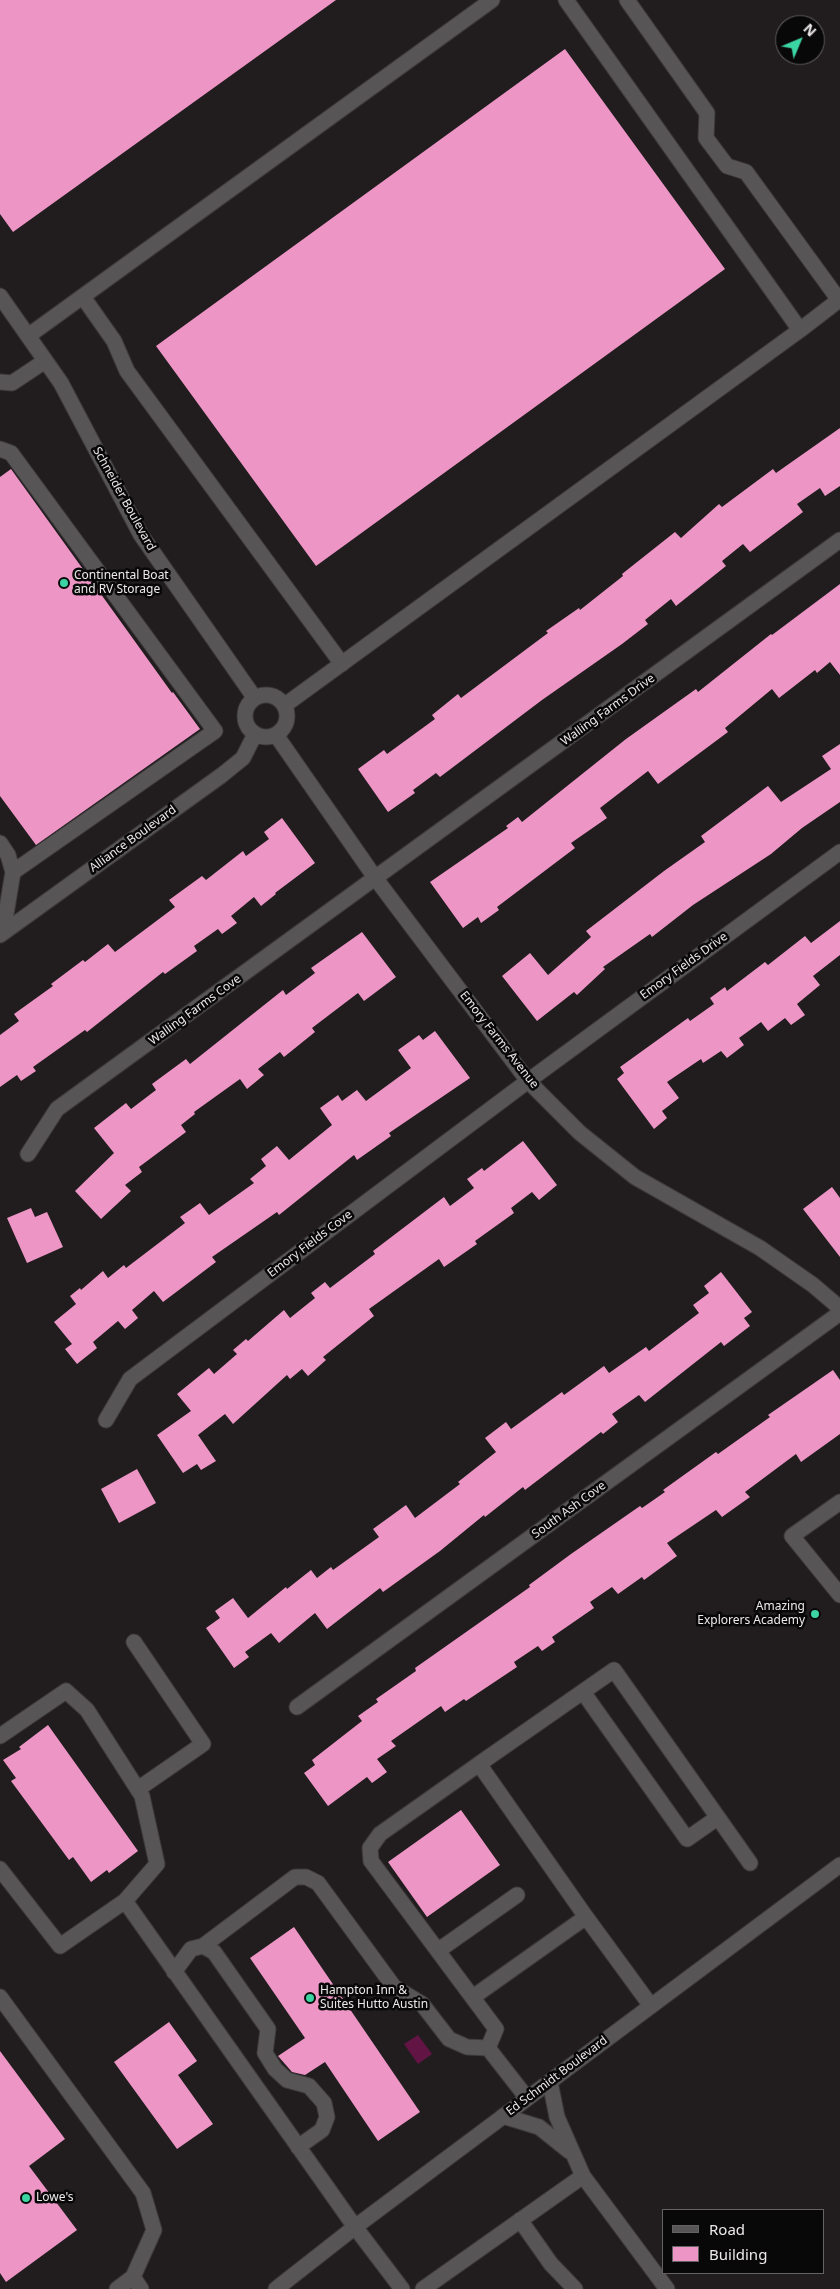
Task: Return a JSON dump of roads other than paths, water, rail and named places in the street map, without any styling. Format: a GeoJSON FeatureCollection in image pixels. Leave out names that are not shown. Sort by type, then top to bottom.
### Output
{"type":"FeatureCollection","features":[{"type":"Feature","properties":{"kind":"street"},"geometry":{"type":"LineString","coordinates":[[28,336],[492,0]]}},
{"type":"Feature","properties":{"kind":"street"},"geometry":{"type":"LineString","coordinates":[[566,0],[800,330]]}},
{"type":"Feature","properties":{"kind":"street"},"geometry":{"type":"LineString","coordinates":[[285,705],[840,300],[746,172],[728,166],[706,138],[707,113],[627,0]]}},
{"type":"Feature","properties":{"kind":"street","name":"Schneider Boulevard"},"geometry":{"type":"LineString","coordinates":[[0,296],[61,383],[142,535],[254,697]]}},
{"type":"Feature","properties":{"kind":"street"},"geometry":{"type":"LineString","coordinates":[[83,297],[114,341],[127,371],[342,664]]}},
{"type":"Feature","properties":{"kind":"street"},"geometry":{"type":"LineString","coordinates":[[0,382],[12,383],[46,361]]}},
{"type":"Feature","properties":{"kind":"street"},"geometry":{"type":"LineString","coordinates":[[0,449],[11,453],[215,731],[13,872]]}},
{"type":"Feature","properties":{"kind":"street","name":"Walling Farms Drive"},"geometry":{"type":"LineString","coordinates":[[376,879],[840,540]]}},
{"type":"Feature","properties":{"kind":"street"},"geometry":{"type":"LineString","coordinates":[[261,694],[275,696],[285,705],[288,712],[286,726],[276,735],[261,737],[249,729],[244,716],[246,708],[254,697],[261,694]]}},
{"type":"Feature","properties":{"kind":"street","name":"Alliance Boulevard"},"geometry":{"type":"LineString","coordinates":[[2,934],[222,775],[243,758],[255,734]]}},
{"type":"Feature","properties":{"kind":"street","name":"Emory Farms Avenue"},"geometry":{"type":"LineString","coordinates":[[276,735],[376,879],[528,1081],[580,1133],[635,1177],[760,1248],[813,1285],[840,1308]]}},
{"type":"Feature","properties":{"kind":"street"},"geometry":{"type":"LineString","coordinates":[[0,843],[8,855],[13,872],[2,934]]}},
{"type":"Feature","properties":{"kind":"street","name":"Emory Fields Drive"},"geometry":{"type":"LineString","coordinates":[[528,1081],[840,852]]}},
{"type":"Feature","properties":{"kind":"street","name":"Walling Farms Cove"},"geometry":{"type":"LineString","coordinates":[[28,1154],[57,1109],[376,879]]}},
{"type":"Feature","properties":{"kind":"street","name":"Emory Fields Cove"},"geometry":{"type":"LineString","coordinates":[[106,1420],[130,1379],[528,1081]]}},
{"type":"Feature","properties":{"kind":"street","name":"South Ash Cove"},"geometry":{"type":"LineString","coordinates":[[297,1707],[840,1313]]}},
{"type":"Feature","properties":{"kind":"street"},"geometry":{"type":"LineString","coordinates":[[840,1502],[792,1536],[840,1595]]}},
{"type":"Feature","properties":{"kind":"street"},"geometry":{"type":"LineString","coordinates":[[134,1642],[203,1744],[138,1789]]}},
{"type":"Feature","properties":{"kind":"street"},"geometry":{"type":"LineString","coordinates":[[488,2048],[496,2029],[371,1861],[370,1848],[380,1834],[479,1764],[614,1670],[750,1863]]}},
{"type":"Feature","properties":{"kind":"street"},"geometry":{"type":"LineString","coordinates":[[0,1736],[66,1691],[87,1710],[142,1796],[157,1864],[125,1901],[60,1946],[0,1869]]}},
{"type":"Feature","properties":{"kind":"street"},"geometry":{"type":"LineString","coordinates":[[583,1692],[687,1839],[717,1818]]}},
{"type":"Feature","properties":{"kind":"street"},"geometry":{"type":"LineString","coordinates":[[479,1764],[651,2006]]}},
{"type":"Feature","properties":{"kind":"street","name":"Ed Schmidt Boulevard"},"geometry":{"type":"LineString","coordinates":[[276,2289],[355,2227],[840,1865]]}},
{"type":"Feature","properties":{"kind":"street"},"geometry":{"type":"LineString","coordinates":[[174,1972],[191,1950],[203,1946],[295,1877],[306,1877],[318,1883],[394,1987],[422,2004],[449,2039],[467,2047],[488,2048],[527,2098]]}},
{"type":"Feature","properties":{"kind":"street"},"geometry":{"type":"LineString","coordinates":[[439,1950],[517,1895]]}},
{"type":"Feature","properties":{"kind":"street"},"geometry":{"type":"LineString","coordinates":[[125,1901],[355,2227],[402,2289]]}},
{"type":"Feature","properties":{"kind":"street"},"geometry":{"type":"LineString","coordinates":[[473,1998],[586,1917]]}},
{"type":"Feature","properties":{"kind":"street"},"geometry":{"type":"LineString","coordinates":[[203,1946],[214,1952],[268,2029],[265,2053],[275,2069],[287,2080],[309,2086],[324,2103],[327,2117],[322,2130],[298,2147]]}},
{"type":"Feature","properties":{"kind":"street"},"geometry":{"type":"LineString","coordinates":[[0,1997],[143,2193],[154,2230],[137,2283],[117,2289]]}},
{"type":"Feature","properties":{"kind":"street"},"geometry":{"type":"LineString","coordinates":[[550,2082],[557,2117],[583,2176],[667,2289]]}},
{"type":"Feature","properties":{"kind":"street"},"geometry":{"type":"LineString","coordinates":[[503,2116],[539,2127],[572,2153]]}},
{"type":"Feature","properties":{"kind":"street"},"geometry":{"type":"LineString","coordinates":[[423,2289],[441,2284],[520,2220],[583,2176]]}},
{"type":"Feature","properties":{"kind":"street"},"geometry":{"type":"LineString","coordinates":[[520,2220],[551,2264],[575,2289]]}},
{"type":"Feature","properties":{"kind":"place","name":"Continental Boat and RV Storage"},"geometry":{"type":"Point","coordinates":[64,583]}},
{"type":"Feature","properties":{"kind":"place","name":"Amazing Explorers Academy"},"geometry":{"type":"Point","coordinates":[815,1614]}},
{"type":"Feature","properties":{"kind":"place","name":"Hampton Inn & Suites Hutto Austin"},"geometry":{"type":"Point","coordinates":[310,1998]}},
{"type":"Feature","properties":{"kind":"place","name":"Lowe's"},"geometry":{"type":"Point","coordinates":[26,2198]}}]}
